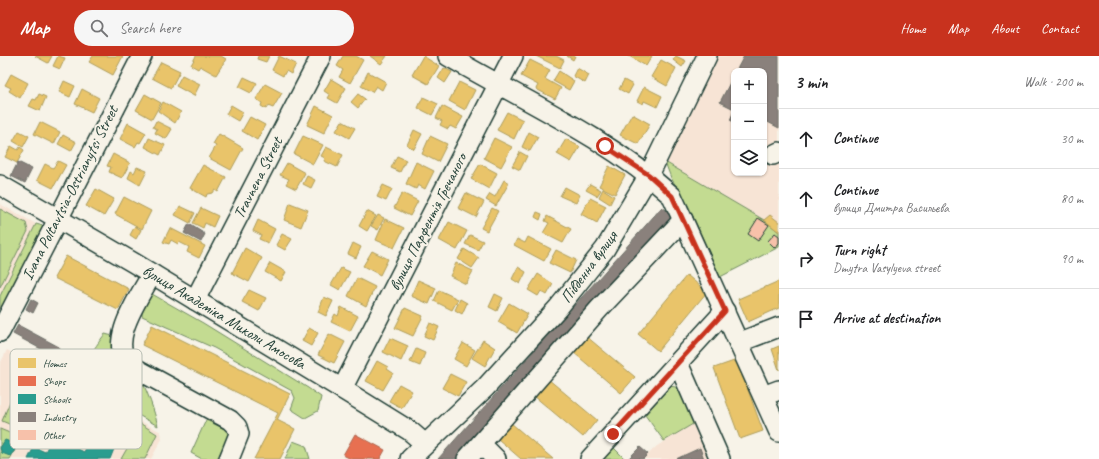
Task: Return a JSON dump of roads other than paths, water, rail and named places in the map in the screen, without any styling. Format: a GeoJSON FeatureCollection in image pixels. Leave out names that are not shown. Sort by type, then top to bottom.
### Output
{"type":"FeatureCollection","features":[{"type":"Feature","properties":{"kind":"street","name":"Ivana Poltavtsia-Ostrianytsi Street"},"geometry":{"type":"LineString","coordinates":[[0,332],[142,56]]}},
{"type":"Feature","properties":{"kind":"street","name":"Travnena Street"},"geometry":{"type":"LineString","coordinates":[[195,300],[320,56]]}},
{"type":"Feature","properties":{"kind":"street"},"geometry":{"type":"LineString","coordinates":[[448,56],[498,86],[571,126],[649,175],[672,196],[740,342],[771,393],[779,432]]}},
{"type":"Feature","properties":{"kind":"street","name":"вулиця Парфентія Гречаного"},"geometry":{"type":"LineString","coordinates":[[342,388],[513,56]]}},
{"type":"Feature","properties":{"kind":"street","name":"Південна вулиця"},"geometry":{"type":"LineString","coordinates":[[426,444],[485,388],[558,308],[604,249],[649,175],[707,56]]}},
{"type":"Feature","properties":{"kind":"street","name":"вулиця Академіка Миколи Амосова"},"geometry":{"type":"LineString","coordinates":[[0,185],[342,388],[410,431],[426,444]]}},
{"type":"Feature","properties":{"kind":"street"},"geometry":{"type":"LineString","coordinates":[[467,459],[598,309],[683,220]]}},
{"type":"Feature","properties":{"kind":"street"},"geometry":{"type":"LineString","coordinates":[[122,349],[124,329],[129,316],[152,274]]}},
{"type":"Feature","properties":{"kind":"street"},"geometry":{"type":"LineString","coordinates":[[590,459],[725,311]]}},
{"type":"Feature","properties":{"kind":"street"},"geometry":{"type":"LineString","coordinates":[[740,342],[779,327]]}},
{"type":"Feature","properties":{"kind":"street"},"geometry":{"type":"LineString","coordinates":[[678,363],[720,459]]}},
{"type":"Feature","properties":{"kind":"street"},"geometry":{"type":"LineString","coordinates":[[142,372],[230,420],[237,427],[239,434],[238,440],[229,459]]}},
{"type":"Feature","properties":{"kind":"street"},"geometry":{"type":"LineString","coordinates":[[410,459],[426,444]]}},
{"type":"Feature","properties":{"kind":"street"},"geometry":{"type":"LineString","coordinates":[[481,444],[496,459]]}}]}
